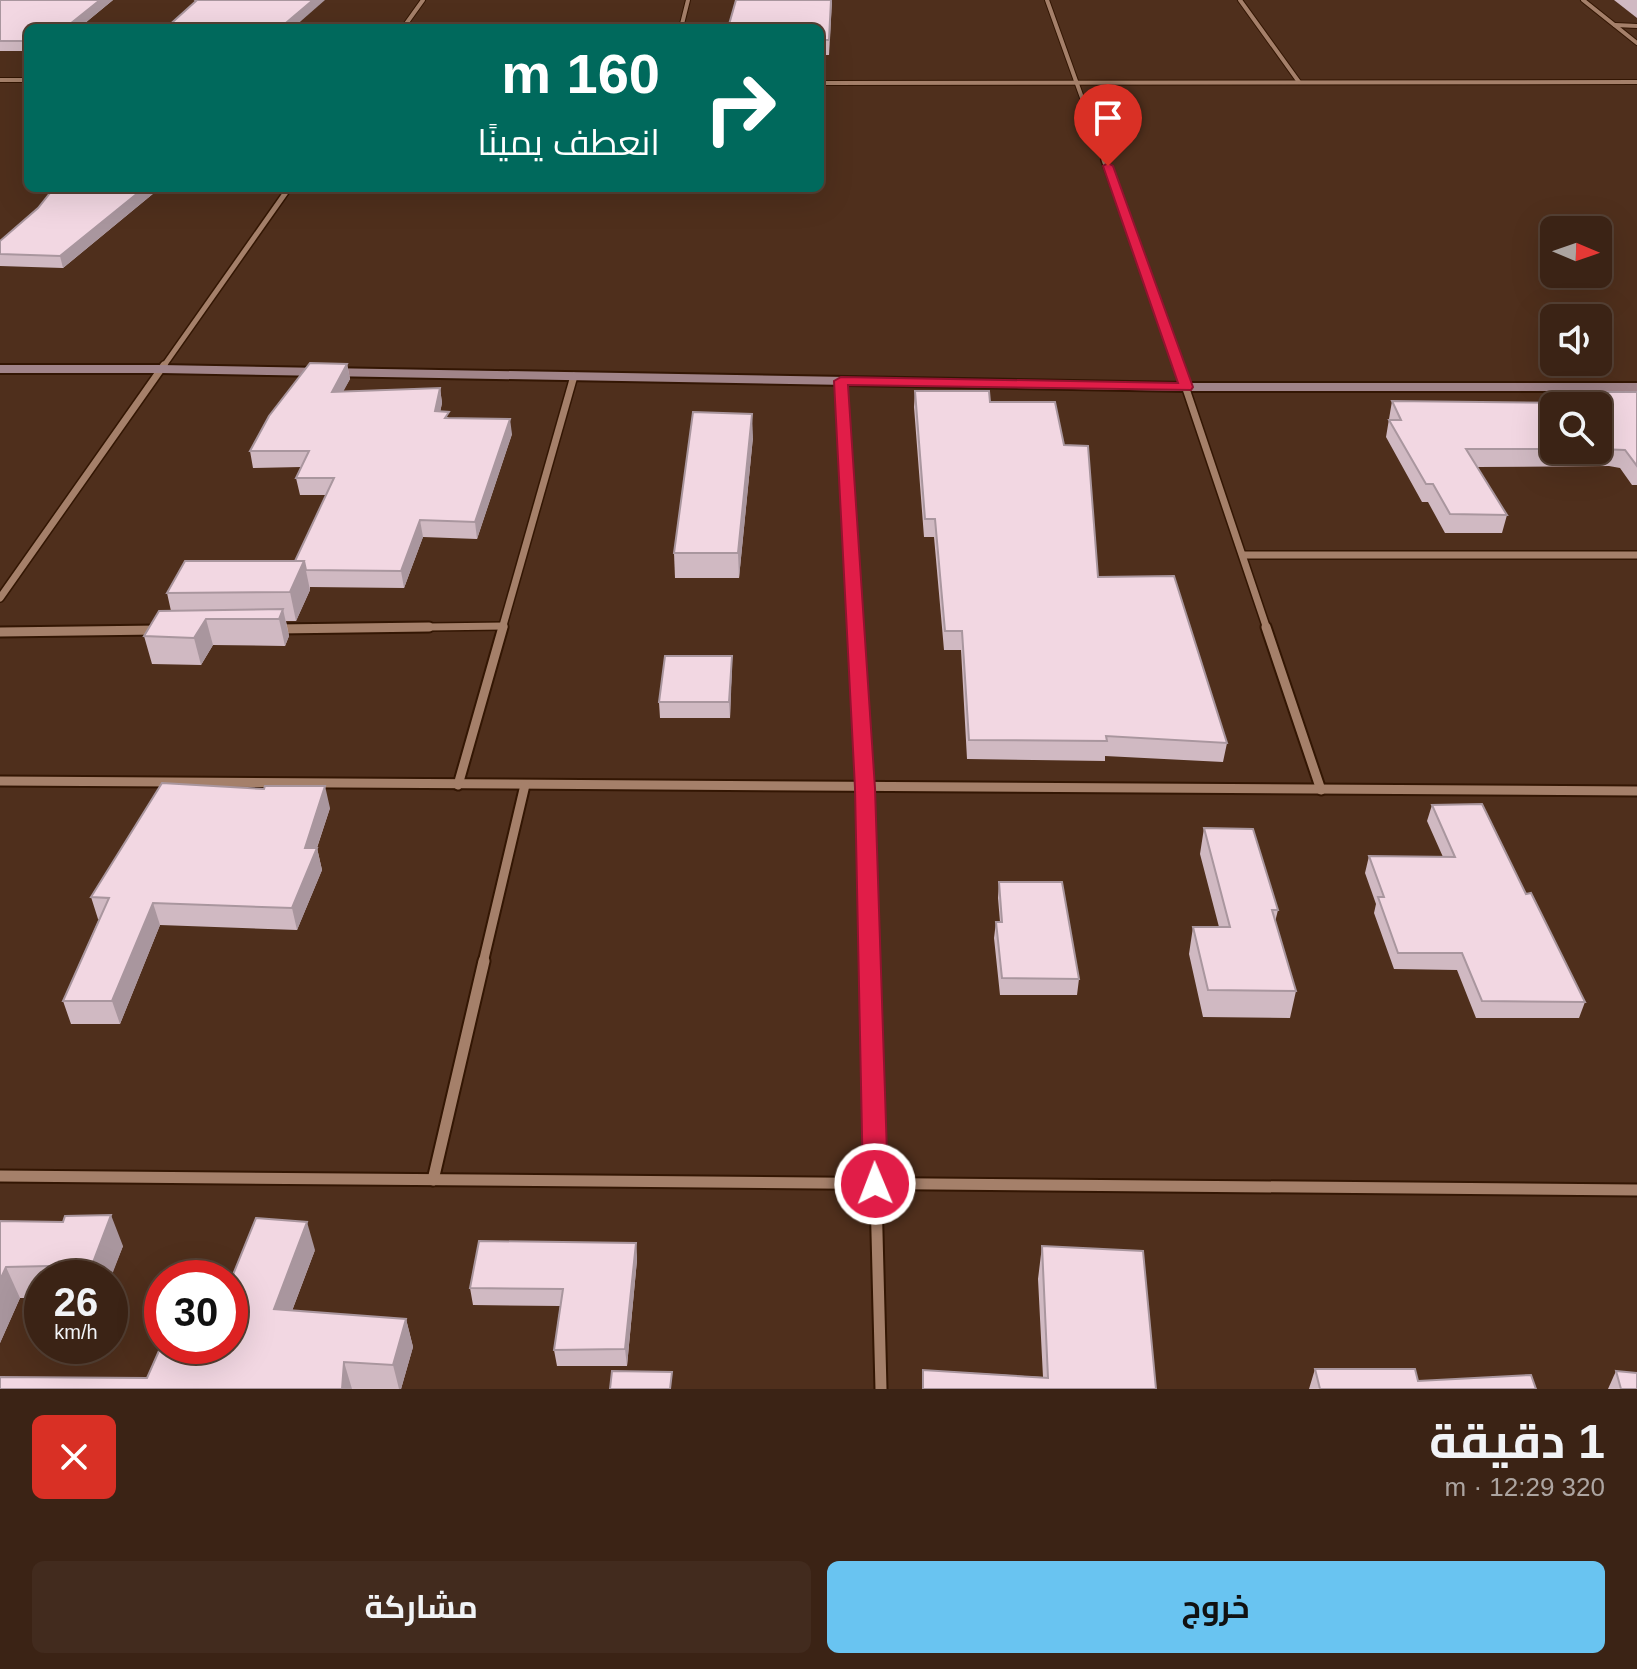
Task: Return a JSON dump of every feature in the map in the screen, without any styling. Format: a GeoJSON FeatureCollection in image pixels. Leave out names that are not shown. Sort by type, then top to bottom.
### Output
{"type":"FeatureCollection","features":[{"type":"Feature","properties":{"kind":"street"},"geometry":{"type":"LineString","coordinates":[[406,24],[423,0]]}},
{"type":"Feature","properties":{"kind":"street"},"geometry":{"type":"LineString","coordinates":[[682,24],[688,0]]}},
{"type":"Feature","properties":{"kind":"street"},"geometry":{"type":"LineString","coordinates":[[1047,0],[1186,387],[1321,790]]}},
{"type":"Feature","properties":{"kind":"street"},"geometry":{"type":"LineString","coordinates":[[1240,0],[1299,82]]}},
{"type":"Feature","properties":{"kind":"street"},"geometry":{"type":"LineString","coordinates":[[1583,0],[1637,43]]}},
{"type":"Feature","properties":{"kind":"street"},"geometry":{"type":"LineString","coordinates":[[1615,25],[1637,26]]}},
{"type":"Feature","properties":{"kind":"street"},"geometry":{"type":"LineString","coordinates":[[0,80],[24,80]]}},
{"type":"Feature","properties":{"kind":"street"},"geometry":{"type":"LineString","coordinates":[[824,83],[1637,82]]}},
{"type":"Feature","properties":{"kind":"street"},"geometry":{"type":"LineString","coordinates":[[0,598],[286,192]]}},
{"type":"Feature","properties":{"kind":"street"},"geometry":{"type":"LineString","coordinates":[[0,369],[161,369],[1186,387],[1637,387]]}},
{"type":"Feature","properties":{"kind":"street"},"geometry":{"type":"LineString","coordinates":[[458,785],[574,376]]}},
{"type":"Feature","properties":{"kind":"street"},"geometry":{"type":"LineString","coordinates":[[841,381],[865,788],[881,1389]]}},
{"type":"Feature","properties":{"kind":"street"},"geometry":{"type":"LineString","coordinates":[[1243,555],[1637,555]]}},
{"type":"Feature","properties":{"kind":"street"},"geometry":{"type":"LineString","coordinates":[[268,629],[504,626]]}},
{"type":"Feature","properties":{"kind":"street"},"geometry":{"type":"LineString","coordinates":[[0,632],[173,630]]}},
{"type":"Feature","properties":{"kind":"street"},"geometry":{"type":"LineString","coordinates":[[0,781],[1637,791]]}},
{"type":"Feature","properties":{"kind":"street"},"geometry":{"type":"LineString","coordinates":[[433,1180],[525,785]]}},
{"type":"Feature","properties":{"kind":"street"},"geometry":{"type":"LineString","coordinates":[[0,1176],[1637,1190]]}},
{"type":"Feature","properties":{"kind":"building"},"geometry":{"type":"Polygon","coordinates":[[[0,0],[100,0],[70,24],[24,24],[24,41],[0,41],[0,0]]]}},
{"type":"Feature","properties":{"kind":"building"},"geometry":{"type":"Polygon","coordinates":[[[313,0],[285,24],[170,24],[196,1],[313,0]]]}},
{"type":"Feature","properties":{"kind":"building"},"geometry":{"type":"Polygon","coordinates":[[[736,0],[831,0],[829,40],[824,40],[824,24],[729,24],[736,0]]]}},
{"type":"Feature","properties":{"kind":"building"},"geometry":{"type":"Polygon","coordinates":[[[51,192],[139,192],[60,256],[0,254],[0,241],[38,208],[51,192]]]}},
{"type":"Feature","properties":{"kind":"building"},"geometry":{"type":"Polygon","coordinates":[[[310,363],[347,364],[332,392],[440,388],[435,411],[449,412],[445,418],[510,419],[475,522],[420,520],[401,571],[306,570],[304,561],[295,561],[334,478],[296,478],[309,451],[250,451],[269,416],[310,363]]]}},
{"type":"Feature","properties":{"kind":"building"},"geometry":{"type":"Polygon","coordinates":[[[915,391],[989,391],[990,402],[1055,402],[1064,445],[1088,446],[1098,577],[1174,576],[1227,743],[1106,736],[1107,741],[969,740],[962,631],[945,631],[935,519],[925,519],[915,391]]]}},
{"type":"Feature","properties":{"kind":"building"},"geometry":{"type":"Polygon","coordinates":[[[1612,392],[1637,392],[1637,466],[1625,450],[1612,450],[1612,392]]]}},
{"type":"Feature","properties":{"kind":"building"},"geometry":{"type":"Polygon","coordinates":[[[1392,401],[1540,403],[1540,449],[1466,449],[1507,515],[1450,514],[1433,484],[1426,484],[1389,420],[1401,420],[1392,401]]]}},
{"type":"Feature","properties":{"kind":"building"},"geometry":{"type":"Polygon","coordinates":[[[693,412],[752,414],[738,553],[674,553],[693,412]]]}},
{"type":"Feature","properties":{"kind":"building"},"geometry":{"type":"Polygon","coordinates":[[[185,561],[304,561],[290,592],[167,593],[185,561]]]}},
{"type":"Feature","properties":{"kind":"building"},"geometry":{"type":"Polygon","coordinates":[[[283,609],[279,619],[206,619],[194,638],[144,636],[159,611],[283,609]]]}},
{"type":"Feature","properties":{"kind":"building"},"geometry":{"type":"Polygon","coordinates":[[[665,656],[732,656],[729,702],[659,702],[665,656]]]}},
{"type":"Feature","properties":{"kind":"building"},"geometry":{"type":"Polygon","coordinates":[[[162,783],[264,789],[265,786],[325,786],[305,848],[317,848],[292,908],[153,903],[112,1001],[63,1001],[109,898],[91,897],[162,783]]]}},
{"type":"Feature","properties":{"kind":"building"},"geometry":{"type":"Polygon","coordinates":[[[1482,804],[1526,894],[1531,893],[1585,1002],[1482,1001],[1462,953],[1398,953],[1378,897],[1384,897],[1369,856],[1455,857],[1432,805],[1482,804]]]}},
{"type":"Feature","properties":{"kind":"building"},"geometry":{"type":"Polygon","coordinates":[[[1204,828],[1253,829],[1278,910],[1272,910],[1296,991],[1208,990],[1193,927],[1230,927],[1204,828]]]}},
{"type":"Feature","properties":{"kind":"building"},"geometry":{"type":"Polygon","coordinates":[[[999,882],[1062,882],[1079,979],[1002,978],[996,922],[1002,922],[999,882]]]}},
{"type":"Feature","properties":{"kind":"building"},"geometry":{"type":"Polygon","coordinates":[[[111,1215],[94,1260],[24,1260],[24,1267],[6,1267],[0,1280],[0,1221],[63,1222],[65,1216],[111,1215]]]}},
{"type":"Feature","properties":{"kind":"building"},"geometry":{"type":"Polygon","coordinates":[[[256,1218],[307,1222],[274,1309],[406,1319],[393,1365],[344,1362],[342,1389],[0,1389],[0,1377],[147,1378],[153,1364],[248,1364],[248,1260],[239,1260],[256,1218]]]}},
{"type":"Feature","properties":{"kind":"building"},"geometry":{"type":"Polygon","coordinates":[[[479,1241],[636,1243],[625,1349],[554,1350],[563,1289],[470,1288],[479,1241]]]}},
{"type":"Feature","properties":{"kind":"building"},"geometry":{"type":"Polygon","coordinates":[[[1042,1246],[1143,1251],[1156,1389],[923,1389],[923,1370],[1048,1378],[1042,1246]]]}},
{"type":"Feature","properties":{"kind":"building"},"geometry":{"type":"Polygon","coordinates":[[[1315,1369],[1415,1369],[1418,1381],[1531,1375],[1536,1389],[1320,1389],[1315,1369]]]}},
{"type":"Feature","properties":{"kind":"building"},"geometry":{"type":"Polygon","coordinates":[[[612,1371],[672,1372],[670,1389],[610,1389],[612,1371]]]}},
{"type":"Feature","properties":{"kind":"building"},"geometry":{"type":"Polygon","coordinates":[[[1616,1371],[1637,1373],[1637,1389],[1621,1389],[1616,1371]]]}},
{"type":"Feature","properties":{"kind":"route"},"geometry":{"type":"LineString","coordinates":[[875,1184],[865,788],[841,381],[1186,387],[1108,166]]}}]}
